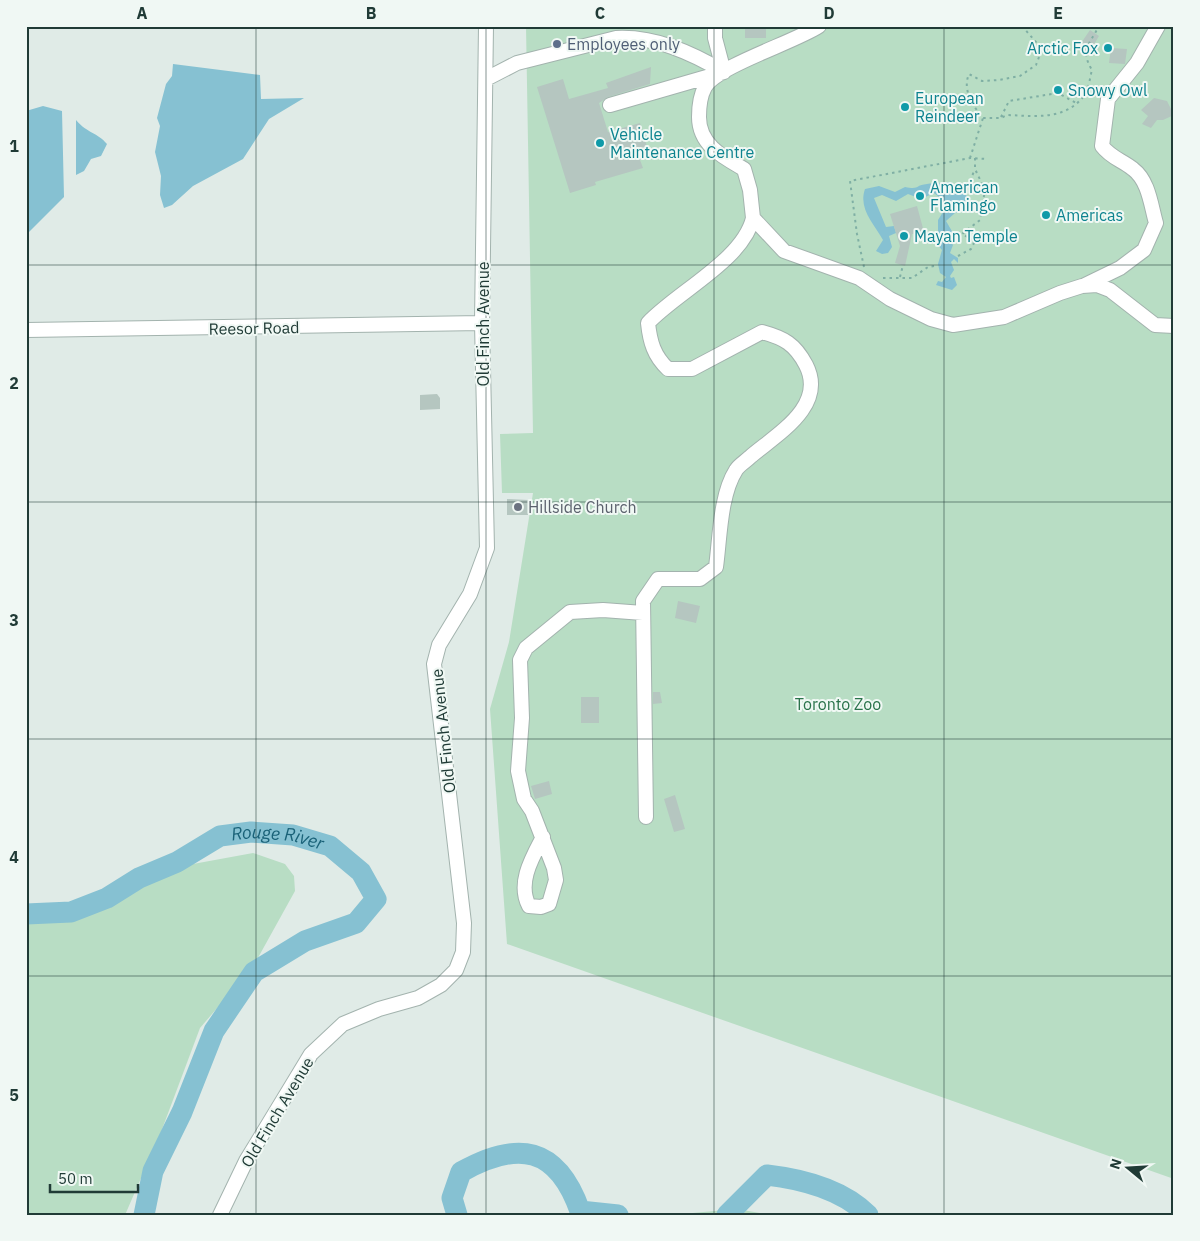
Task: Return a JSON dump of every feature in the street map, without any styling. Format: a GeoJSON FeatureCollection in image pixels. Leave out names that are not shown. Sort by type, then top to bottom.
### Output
{"type":"FeatureCollection","features":[{"type":"Feature","properties":{"kind":"street","name":"Old Finch Avenue"},"geometry":{"type":"LineString","coordinates":[[220,1215],[246,1161],[311,1054],[342,1024],[379,1009],[418,998],[441,985],[456,970],[463,952],[464,923],[434,664],[439,645],[470,594],[487,548],[482,323],[486,26]]}},
{"type":"Feature","properties":{"kind":"street"},"geometry":{"type":"LineString","coordinates":[[715,26],[715,38],[724,72]]}},
{"type":"Feature","properties":{"kind":"street"},"geometry":{"type":"LineString","coordinates":[[610,105],[724,72],[819,26]]}},
{"type":"Feature","properties":{"kind":"street"},"geometry":{"type":"LineString","coordinates":[[753,218],[784,251],[859,278],[914,312],[953,325],[1004,317],[1082,286],[1120,268],[1144,250],[1156,223],[1143,180],[1134,170],[1110,156],[1102,146],[1108,99],[1136,63],[1158,26]]}},
{"type":"Feature","properties":{"kind":"street"},"geometry":{"type":"LineString","coordinates":[[486,79],[517,63],[616,38],[633,38],[691,52],[724,72]]}},
{"type":"Feature","properties":{"kind":"street"},"geometry":{"type":"LineString","coordinates":[[646,816],[643,602],[658,580],[700,579],[716,567],[724,504],[736,469],[800,415],[811,394],[811,374],[801,355],[783,338],[762,332],[692,369],[668,369],[658,360],[649,341],[648,323],[680,294],[715,270],[745,239],[753,218],[750,190],[744,169],[717,154],[703,136],[699,122],[699,107],[706,86],[724,72]]}},
{"type":"Feature","properties":{"kind":"street"},"geometry":{"type":"LineString","coordinates":[[1082,286],[1097,285],[1110,290],[1145,319],[1155,324],[1174,326]]}},
{"type":"Feature","properties":{"kind":"street","name":"Reesor Road"},"geometry":{"type":"LineString","coordinates":[[26,330],[482,323]]}},
{"type":"Feature","properties":{"kind":"street"},"geometry":{"type":"LineString","coordinates":[[543,837],[532,811],[524,799],[518,771],[522,718],[520,660],[526,648],[570,612],[603,610],[643,613]]}},
{"type":"Feature","properties":{"kind":"path"},"geometry":{"type":"LineString","coordinates":[[983,118],[971,102],[965,82],[968,74],[982,81],[999,80],[1020,76],[1036,65],[1042,49],[1022,26]]}},
{"type":"Feature","properties":{"kind":"path"},"geometry":{"type":"LineString","coordinates":[[983,118],[1001,118],[1007,115],[1050,116],[1068,111],[1086,92],[1092,70],[1084,58],[1085,51],[1100,26]]}},
{"type":"Feature","properties":{"kind":"path"},"geometry":{"type":"LineString","coordinates":[[1001,118],[1009,102],[1058,93],[1076,102]]}},
{"type":"Feature","properties":{"kind":"path"},"geometry":{"type":"LineString","coordinates":[[970,158],[983,118]]}},
{"type":"Feature","properties":{"kind":"path"},"geometry":{"type":"LineString","coordinates":[[872,272],[864,266],[850,182],[970,158],[988,159]]}},
{"type":"Feature","properties":{"kind":"path"},"geometry":{"type":"LineString","coordinates":[[970,181],[975,169],[975,158]]}},
{"type":"Feature","properties":{"kind":"path"},"geometry":{"type":"LineString","coordinates":[[958,256],[971,249],[975,241],[962,234],[980,220],[985,190],[975,169]]}},
{"type":"Feature","properties":{"kind":"path"},"geometry":{"type":"LineString","coordinates":[[900,277],[903,265]]}},
{"type":"Feature","properties":{"kind":"path"},"geometry":{"type":"LineString","coordinates":[[880,278],[912,278],[928,267],[934,266]]}},
{"type":"Feature","properties":{"kind":"green space","name":"Toronto Zoo"},"geometry":{"type":"Polygon","coordinates":[[[526,26],[1174,26],[1174,1179],[507,944],[490,709],[509,642],[533,493],[502,493],[500,434],[533,433],[526,26]]]}},
{"type":"Feature","properties":{"kind":"green space"},"geometry":{"type":"Polygon","coordinates":[[[253,853],[285,864],[294,876],[295,891],[254,965],[200,1028],[161,1132],[125,1215],[26,1215],[26,919],[59,915],[193,864],[253,853]]]}},
{"type":"Feature","properties":{"kind":"green space"},"geometry":{"type":"Polygon","coordinates":[[[737,1209],[771,1215],[670,1215],[737,1209]]]}},
{"type":"Feature","properties":{"kind":"water"},"geometry":{"type":"Polygon","coordinates":[[[173,64],[260,75],[261,99],[304,98],[269,119],[243,159],[193,186],[172,205],[164,208],[160,195],[161,176],[155,152],[160,126],[157,118],[166,84],[172,76],[173,64]]]}},
{"type":"Feature","properties":{"kind":"water"},"geometry":{"type":"Polygon","coordinates":[[[43,106],[62,111],[64,197],[26,235],[26,111],[43,106]]]}},
{"type":"Feature","properties":{"kind":"water"},"geometry":{"type":"Polygon","coordinates":[[[76,120],[107,144],[101,156],[91,159],[84,171],[76,175],[76,120]]]}},
{"type":"Feature","properties":{"kind":"water"},"geometry":{"type":"Polygon","coordinates":[[[951,182],[959,187],[970,200],[968,210],[955,213],[946,221],[953,233],[950,234],[949,240],[953,245],[950,253],[958,258],[958,263],[954,259],[951,262],[954,270],[950,276],[951,278],[954,277],[957,285],[952,290],[936,285],[938,281],[942,282],[946,277],[940,273],[938,264],[942,250],[936,243],[930,242],[938,233],[938,220],[943,212],[939,197],[934,193],[921,199],[908,194],[896,201],[882,195],[874,198],[886,227],[894,226],[896,233],[889,236],[892,247],[888,253],[882,254],[876,251],[883,240],[865,210],[863,196],[865,189],[879,186],[895,192],[905,187],[915,188],[930,183],[951,182]]]}},
{"type":"Feature","properties":{"kind":"building"},"geometry":{"type":"Polygon","coordinates":[[[745,26],[766,26],[766,38],[745,38],[745,26]]]}},
{"type":"Feature","properties":{"kind":"building"},"geometry":{"type":"Polygon","coordinates":[[[1090,30],[1099,36],[1087,56],[1077,49],[1090,30]]]}},
{"type":"Feature","properties":{"kind":"building"},"geometry":{"type":"Polygon","coordinates":[[[1111,48],[1127,49],[1125,64],[1109,63],[1111,48]]]}},
{"type":"Feature","properties":{"kind":"building","name":"Vehicle Maintenance Centre"},"geometry":{"type":"Polygon","coordinates":[[[651,67],[650,84],[608,97],[599,103],[608,132],[640,123],[650,157],[640,160],[643,168],[595,182],[596,185],[570,193],[537,87],[563,79],[569,99],[608,88],[606,83],[651,67]]]}},
{"type":"Feature","properties":{"kind":"building"},"geometry":{"type":"Polygon","coordinates":[[[1154,98],[1167,101],[1174,115],[1163,120],[1157,120],[1151,128],[1142,124],[1148,116],[1141,110],[1154,98]]]}},
{"type":"Feature","properties":{"kind":"building","name":"Mayan Temple"},"geometry":{"type":"Polygon","coordinates":[[[917,206],[924,232],[912,234],[905,266],[895,263],[900,246],[890,214],[917,206]]]}},
{"type":"Feature","properties":{"kind":"building"},"geometry":{"type":"Polygon","coordinates":[[[437,394],[440,398],[440,409],[420,410],[420,395],[437,394]]]}},
{"type":"Feature","properties":{"kind":"building","name":"Hillside Church"},"geometry":{"type":"Polygon","coordinates":[[[507,499],[528,500],[528,515],[507,515],[507,499]]]}},
{"type":"Feature","properties":{"kind":"building"},"geometry":{"type":"Polygon","coordinates":[[[678,601],[700,606],[696,623],[675,618],[678,601]]]}},
{"type":"Feature","properties":{"kind":"building"},"geometry":{"type":"Polygon","coordinates":[[[653,692],[660,692],[662,703],[653,704],[653,692]]]}},
{"type":"Feature","properties":{"kind":"building"},"geometry":{"type":"Polygon","coordinates":[[[581,697],[599,697],[599,723],[581,723],[581,697]]]}},
{"type":"Feature","properties":{"kind":"building"},"geometry":{"type":"Polygon","coordinates":[[[549,781],[552,794],[535,799],[531,786],[549,781]]]}},
{"type":"Feature","properties":{"kind":"building"},"geometry":{"type":"Polygon","coordinates":[[[675,795],[685,829],[674,832],[664,799],[675,795]]]}},
{"type":"Feature","properties":{"kind":"waterway","name":"Rouge River"},"geometry":{"type":"LineString","coordinates":[[26,914],[71,912],[107,898],[139,878],[177,862],[220,836],[251,832],[293,835],[330,846],[361,872],[376,899],[356,923],[305,941],[254,972],[214,1031],[182,1112],[153,1171],[144,1215]]}},
{"type":"Feature","properties":{"kind":"waterway","name":"Rouge River"},"geometry":{"type":"LineString","coordinates":[[457,1215],[452,1198],[461,1172],[500,1155],[518,1153],[533,1155],[547,1162],[560,1173],[571,1189],[580,1211],[618,1215]]}},
{"type":"Feature","properties":{"kind":"waterway","name":"Rouge River"},"geometry":{"type":"LineString","coordinates":[[727,1215],[767,1175],[794,1179],[834,1192],[858,1206],[868,1215]]}},
{"type":"Feature","properties":{"kind":"place","name":"Employees only"},"geometry":{"type":"Point","coordinates":[557,44]}},
{"type":"Feature","properties":{"kind":"place","name":"Arctic Fox"},"geometry":{"type":"Point","coordinates":[1108,48]}},
{"type":"Feature","properties":{"kind":"place","name":"Snowy Owl"},"geometry":{"type":"Point","coordinates":[1058,90]}},
{"type":"Feature","properties":{"kind":"place","name":"European Reindeer"},"geometry":{"type":"Point","coordinates":[905,107]}},
{"type":"Feature","properties":{"kind":"place","name":"Vehicle Maintenance Centre"},"geometry":{"type":"Point","coordinates":[600,143]}},
{"type":"Feature","properties":{"kind":"place","name":"American Flamingo"},"geometry":{"type":"Point","coordinates":[920,196]}},
{"type":"Feature","properties":{"kind":"place","name":"Americas"},"geometry":{"type":"Point","coordinates":[1046,215]}},
{"type":"Feature","properties":{"kind":"place","name":"Mayan Temple"},"geometry":{"type":"Point","coordinates":[904,236]}},
{"type":"Feature","properties":{"kind":"place","name":"Hillside Church"},"geometry":{"type":"Point","coordinates":[518,507]}}]}
